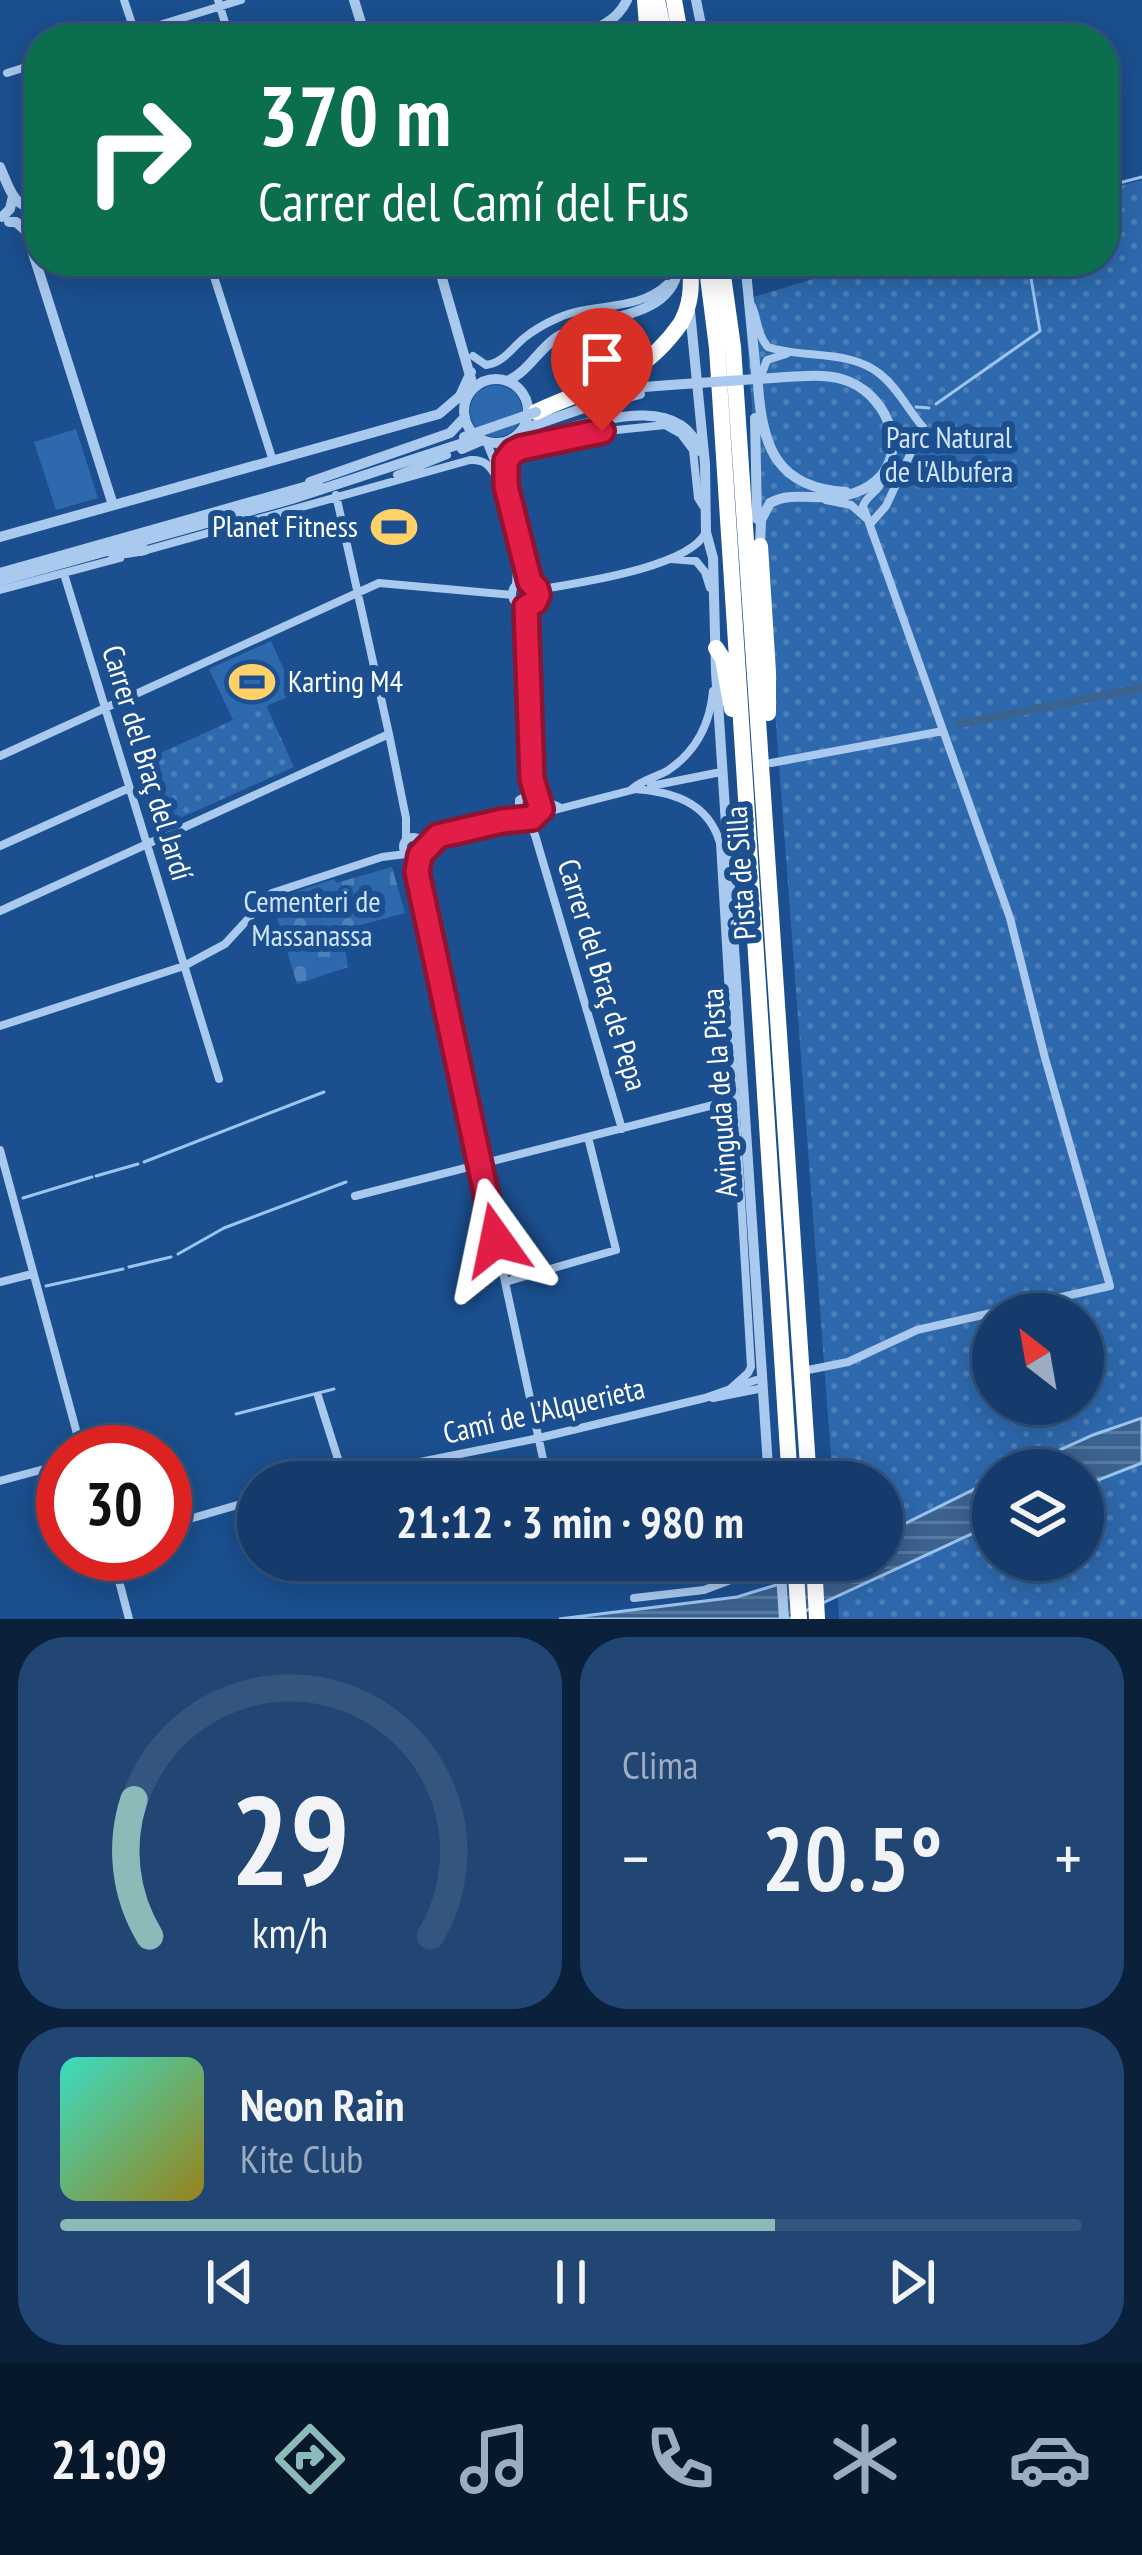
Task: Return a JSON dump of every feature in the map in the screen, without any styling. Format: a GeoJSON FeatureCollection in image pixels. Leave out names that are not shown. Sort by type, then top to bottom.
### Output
{"type":"FeatureCollection","features":[{"type":"Feature","properties":{"kind":"highway"},"geometry":{"type":"LineString","coordinates":[[537,414],[609,384],[658,351],[688,310],[690,276]]}},
{"type":"Feature","properties":{"kind":"highway","name":"Pista de Silla"},"geometry":{"type":"LineString","coordinates":[[692,276],[717,348],[789,1461]]}},
{"type":"Feature","properties":{"kind":"highway","name":"Pista de Silla"},"geometry":{"type":"LineString","coordinates":[[723,276],[767,760],[807,1461]]}},
{"type":"Feature","properties":{"kind":"highway"},"geometry":{"type":"LineString","coordinates":[[760,547],[768,672],[767,760]]}},
{"type":"Feature","properties":{"kind":"highway"},"geometry":{"type":"LineString","coordinates":[[716,648],[723,659],[737,766],[744,780]]}},
{"type":"Feature","properties":{"kind":"highway"},"geometry":{"type":"LineString","coordinates":[[801,1581],[803,1616]]}},
{"type":"Feature","properties":{"kind":"street"},"geometry":{"type":"LineString","coordinates":[[166,24],[219,3],[241,0]]}},
{"type":"Feature","properties":{"kind":"street"},"geometry":{"type":"LineString","coordinates":[[605,24],[636,0]]}},
{"type":"Feature","properties":{"kind":"street"},"geometry":{"type":"LineString","coordinates":[[7,73],[24,68]]}},
{"type":"Feature","properties":{"kind":"street"},"geometry":{"type":"LineString","coordinates":[[0,167],[13,196],[24,207]]}},
{"type":"Feature","properties":{"kind":"street"},"geometry":{"type":"LineString","coordinates":[[3,220],[13,196]]}},
{"type":"Feature","properties":{"kind":"street"},"geometry":{"type":"LineString","coordinates":[[40,276],[113,506]]}},
{"type":"Feature","properties":{"kind":"street"},"geometry":{"type":"LineString","coordinates":[[214,276],[273,461]]}},
{"type":"Feature","properties":{"kind":"street"},"geometry":{"type":"LineString","coordinates":[[444,276],[471,372],[465,417],[495,464],[502,483],[534,586],[535,602],[526,607],[517,604],[512,595],[517,569],[502,483],[500,453],[505,442],[551,418],[649,390]]}},
{"type":"Feature","properties":{"kind":"street"},"geometry":{"type":"LineString","coordinates":[[445,276],[473,356],[484,372],[522,393],[527,420],[523,429]]}},
{"type":"Feature","properties":{"kind":"street"},"geometry":{"type":"LineString","coordinates":[[473,356],[486,365],[498,364],[531,333],[561,316],[647,299],[675,276]]}},
{"type":"Feature","properties":{"kind":"street"},"geometry":{"type":"LineString","coordinates":[[470,394],[482,383],[519,376],[548,344],[576,327],[660,302],[679,276]]}},
{"type":"Feature","properties":{"kind":"street"},"geometry":{"type":"LineString","coordinates":[[516,584],[607,578],[670,559],[696,561],[704,536],[705,464],[688,276]]}},
{"type":"Feature","properties":{"kind":"street"},"geometry":{"type":"LineString","coordinates":[[747,276],[765,439],[780,465],[811,486],[856,492]]}},
{"type":"Feature","properties":{"kind":"street"},"geometry":{"type":"LineString","coordinates":[[750,302],[762,341],[775,350],[864,365],[895,388],[923,427],[886,506],[871,523]]}},
{"type":"Feature","properties":{"kind":"street"},"geometry":{"type":"LineString","coordinates":[[760,547],[758,382],[764,364],[773,356],[794,352]]}},
{"type":"Feature","properties":{"kind":"street"},"geometry":{"type":"LineString","coordinates":[[0,537],[439,414],[460,396],[471,372]]}},
{"type":"Feature","properties":{"kind":"street"},"geometry":{"type":"LineString","coordinates":[[291,495],[614,392],[786,377],[841,378],[872,395],[886,415],[892,452],[880,488],[863,506],[1010,918],[1110,1286],[917,1330],[848,1361],[808,1370]]}},
{"type":"Feature","properties":{"kind":"street"},"geometry":{"type":"LineString","coordinates":[[537,414],[670,385]]}},
{"type":"Feature","properties":{"kind":"street"},"geometry":{"type":"LineString","coordinates":[[350,491],[484,441],[505,442],[592,421],[653,416],[682,423],[695,438],[704,471]]}},
{"type":"Feature","properties":{"kind":"street"},"geometry":{"type":"LineString","coordinates":[[291,495],[322,476],[450,434],[465,417]]}},
{"type":"Feature","properties":{"kind":"street"},"geometry":{"type":"LineString","coordinates":[[548,434],[655,424],[673,428],[688,441],[698,498],[704,507]]}},
{"type":"Feature","properties":{"kind":"street"},"geometry":{"type":"LineString","coordinates":[[502,483],[513,452],[596,432]]}},
{"type":"Feature","properties":{"kind":"street"},"geometry":{"type":"LineString","coordinates":[[0,573],[447,455]]}},
{"type":"Feature","properties":{"kind":"street"},"geometry":{"type":"LineString","coordinates":[[0,590],[470,460],[489,464],[502,483]]}},
{"type":"Feature","properties":{"kind":"street"},"geometry":{"type":"LineString","coordinates":[[824,499],[856,492],[884,472]]}},
{"type":"Feature","properties":{"kind":"street"},"geometry":{"type":"LineString","coordinates":[[336,495],[406,818],[406,848],[417,872],[543,1461]]}},
{"type":"Feature","properties":{"kind":"street"},"geometry":{"type":"LineString","coordinates":[[760,547],[761,520],[770,503],[790,496],[850,505],[871,523]]}},
{"type":"Feature","properties":{"kind":"street"},"geometry":{"type":"LineString","coordinates":[[670,559],[704,536]]}},
{"type":"Feature","properties":{"kind":"street"},"geometry":{"type":"LineString","coordinates":[[704,536],[711,543],[712,596]]}},
{"type":"Feature","properties":{"kind":"street"},"geometry":{"type":"LineString","coordinates":[[78,555],[145,550]]}},
{"type":"Feature","properties":{"kind":"street","name":"Avinguda de la Pista"},"geometry":{"type":"LineString","coordinates":[[696,561],[705,572],[712,596],[750,1257],[767,1461]]}},
{"type":"Feature","properties":{"kind":"street","name":"Carrer del Braç del Jardí"},"geometry":{"type":"LineString","coordinates":[[64,574],[219,1079]]}},
{"type":"Feature","properties":{"kind":"street"},"geometry":{"type":"LineString","coordinates":[[0,756],[379,583],[512,595]]}},
{"type":"Feature","properties":{"kind":"street"},"geometry":{"type":"LineString","coordinates":[[526,607],[533,797],[541,804],[531,817]]}},
{"type":"Feature","properties":{"kind":"street"},"geometry":{"type":"LineString","coordinates":[[632,789],[663,773],[693,748],[708,721],[716,672]]}},
{"type":"Feature","properties":{"kind":"street"},"geometry":{"type":"LineString","coordinates":[[767,760],[943,731]]}},
{"type":"Feature","properties":{"kind":"street"},"geometry":{"type":"LineString","coordinates":[[0,911],[389,734]]}},
{"type":"Feature","properties":{"kind":"street"},"geometry":{"type":"LineString","coordinates":[[0,1025],[184,967],[225,944],[272,893],[406,848],[417,837],[531,817],[632,789],[716,773]]}},
{"type":"Feature","properties":{"kind":"street"},"geometry":{"type":"LineString","coordinates":[[0,846],[129,788]]}},
{"type":"Feature","properties":{"kind":"street","name":"Avinguda de la Pista"},"geometry":{"type":"LineString","coordinates":[[632,789],[681,797],[702,812],[717,832],[740,1098]]}},
{"type":"Feature","properties":{"kind":"street"},"geometry":{"type":"LineString","coordinates":[[502,821],[519,800],[533,797],[559,807]]}},
{"type":"Feature","properties":{"kind":"street","name":"Carrer del Braç de Pepa"},"geometry":{"type":"LineString","coordinates":[[517,808],[531,817],[622,1129]]}},
{"type":"Feature","properties":{"kind":"street"},"geometry":{"type":"LineString","coordinates":[[406,818],[423,843],[417,872]]}},
{"type":"Feature","properties":{"kind":"street"},"geometry":{"type":"LineString","coordinates":[[422,852],[438,836]]}},
{"type":"Feature","properties":{"kind":"street"},"geometry":{"type":"LineString","coordinates":[[406,848],[422,852]]}},
{"type":"Feature","properties":{"kind":"street"},"geometry":{"type":"LineString","coordinates":[[355,1196],[740,1098]]}},
{"type":"Feature","properties":{"kind":"street"},"geometry":{"type":"LineString","coordinates":[[505,1282],[616,1250],[588,1137]]}},
{"type":"Feature","properties":{"kind":"street"},"geometry":{"type":"LineString","coordinates":[[0,1150],[74,1425]]}},
{"type":"Feature","properties":{"kind":"street","name":"Avinguda de la Pista"},"geometry":{"type":"LineString","coordinates":[[729,1390],[751,1367],[750,1257]]}},
{"type":"Feature","properties":{"kind":"street"},"geometry":{"type":"LineString","coordinates":[[0,1282],[32,1274]]}},
{"type":"Feature","properties":{"kind":"street"},"geometry":{"type":"LineString","coordinates":[[749,1319],[759,1334]]}},
{"type":"Feature","properties":{"kind":"street","name":"Camí de l'Alquerieta"},"geometry":{"type":"LineString","coordinates":[[705,1398],[720,1398],[759,1384]]}},
{"type":"Feature","properties":{"kind":"street","name":"Camí de l'Alquerieta"},"geometry":{"type":"LineString","coordinates":[[426,1461],[759,1384]]}},
{"type":"Feature","properties":{"kind":"street"},"geometry":{"type":"LineString","coordinates":[[318,1396],[339,1461]]}},
{"type":"Feature","properties":{"kind":"street"},"geometry":{"type":"LineString","coordinates":[[0,1481],[36,1471]]}},
{"type":"Feature","properties":{"kind":"street"},"geometry":{"type":"LineString","coordinates":[[192,1518],[237,1505]]}},
{"type":"Feature","properties":{"kind":"street"},"geometry":{"type":"LineString","coordinates":[[119,1581],[129,1619]]}},
{"type":"Feature","properties":{"kind":"street"},"geometry":{"type":"LineString","coordinates":[[634,1598],[704,1590],[723,1581]]}},
{"type":"Feature","properties":{"kind":"green space","name":"Parc Natural de l'Albufera"},"geometry":{"type":"Polygon","coordinates":[[[1142,180],[1142,1619],[839,1619],[837,1581],[903,1581],[903,1461],[831,1461],[744,300],[822,276],[1119,276],[1119,186],[1142,180]]]}},
{"type":"Feature","properties":{"kind":"green space"},"geometry":{"type":"Polygon","coordinates":[[[496,385],[514,393],[522,411],[514,429],[496,437],[478,429],[470,411],[478,393],[496,385]]]}},
{"type":"Feature","properties":{"kind":"green space"},"geometry":{"type":"Polygon","coordinates":[[[76,429],[98,498],[56,510],[34,442],[76,429]]]}},
{"type":"Feature","properties":{"kind":"green space","name":"Karting M4"},"geometry":{"type":"Polygon","coordinates":[[[271,641],[295,694],[233,720],[209,669],[271,641]]]}},
{"type":"Feature","properties":{"kind":"green space"},"geometry":{"type":"Polygon","coordinates":[[[266,705],[294,767],[156,829],[151,825],[132,766],[266,705]]]}},
{"type":"Feature","properties":{"kind":"green space","name":"Cementeri de Massanassa"},"geometry":{"type":"Polygon","coordinates":[[[392,867],[405,913],[342,930],[348,967],[297,984],[274,899],[392,867]]]}},
{"type":"Feature","properties":{"kind":"shaded area"},"geometry":{"type":"Polygon","coordinates":[[[1142,1418],[1142,1463],[1104,1478],[1104,1449],[1062,1449],[1142,1418]]]}},
{"type":"Feature","properties":{"kind":"shaded area"},"geometry":{"type":"Polygon","coordinates":[[[972,1490],[972,1534],[903,1566],[903,1525],[972,1490]]]}},
{"type":"Feature","properties":{"kind":"shaded area"},"geometry":{"type":"Polygon","coordinates":[[[785,1581],[870,1581],[788,1619],[559,1619],[737,1597],[785,1581]]]}},
{"type":"Feature","properties":{"kind":"waterway"},"geometry":{"type":"LineString","coordinates":[[1119,183],[1142,177]]}},
{"type":"Feature","properties":{"kind":"waterway"},"geometry":{"type":"LineString","coordinates":[[936,404],[1040,331],[1031,276]]}},
{"type":"Feature","properties":{"kind":"waterway"},"geometry":{"type":"LineString","coordinates":[[916,407],[929,408]]}},
{"type":"Feature","properties":{"kind":"waterway"},"geometry":{"type":"LineString","coordinates":[[959,724],[1142,688]]}},
{"type":"Feature","properties":{"kind":"waterway"},"geometry":{"type":"LineString","coordinates":[[144,1162],[324,1092]]}},
{"type":"Feature","properties":{"kind":"waterway"},"geometry":{"type":"LineString","coordinates":[[96,1176],[138,1164]]}},
{"type":"Feature","properties":{"kind":"waterway"},"geometry":{"type":"LineString","coordinates":[[23,1198],[92,1177]]}},
{"type":"Feature","properties":{"kind":"waterway"},"geometry":{"type":"LineString","coordinates":[[178,1254],[224,1228],[346,1182]]}},
{"type":"Feature","properties":{"kind":"waterway"},"geometry":{"type":"LineString","coordinates":[[129,1267],[171,1257]]}},
{"type":"Feature","properties":{"kind":"waterway"},"geometry":{"type":"LineString","coordinates":[[46,1286],[123,1269]]}},
{"type":"Feature","properties":{"kind":"waterway"},"geometry":{"type":"LineString","coordinates":[[236,1414],[334,1389]]}},
{"type":"Feature","properties":{"kind":"place","name":"Planet Fitness"},"geometry":{"type":"Point","coordinates":[394,527]}},
{"type":"Feature","properties":{"kind":"place","name":"Karting M4"},"geometry":{"type":"Point","coordinates":[252,682]}},
{"type":"Feature","properties":{"kind":"route"},"geometry":{"type":"LineString","coordinates":[[496,1240],[417,872],[423,849],[438,836],[532,818],[541,809],[532,779],[526,607],[538,595],[530,582],[505,467],[510,455],[521,448],[602,431]]}}]}
